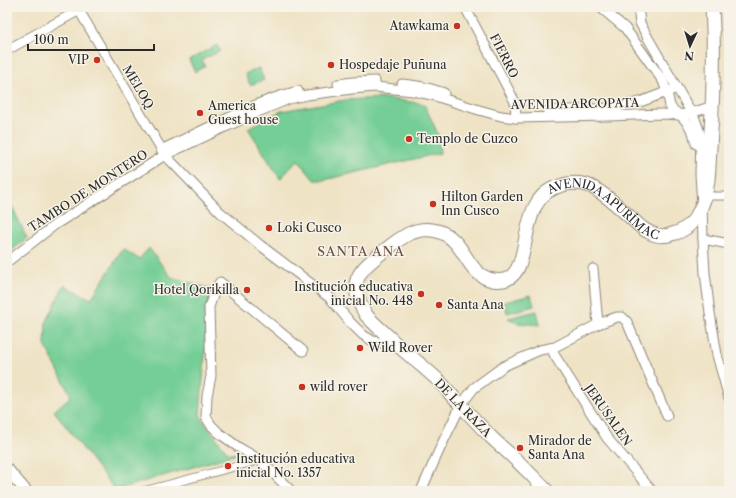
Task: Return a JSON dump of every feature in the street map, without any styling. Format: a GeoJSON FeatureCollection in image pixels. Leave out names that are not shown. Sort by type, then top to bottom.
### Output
{"type":"FeatureCollection","features":[{"type":"Feature","properties":{"kind":"main road"},"geometry":{"type":"LineString","coordinates":[[704,201],[709,172],[713,106],[714,44],[712,7]]}},
{"type":"Feature","properties":{"kind":"main road","name":"AVENIDA APURÍMAC"},"geometry":{"type":"LineString","coordinates":[[377,326],[365,313],[360,304],[356,284],[359,276],[367,264],[400,239],[416,230],[434,230],[446,234],[455,241],[474,270],[488,280],[498,282],[509,278],[516,272],[520,263],[529,221],[536,206],[547,192],[556,187],[566,184],[580,184],[597,190],[640,226],[658,236],[674,234],[689,227],[696,218],[704,201]]}},
{"type":"Feature","properties":{"kind":"main road","name":"DE LA RAZA"},"geometry":{"type":"LineString","coordinates":[[377,326],[440,382],[492,438],[547,491]]}},
{"type":"Feature","properties":{"kind":"street","name":"FIERRO"},"geometry":{"type":"LineString","coordinates":[[465,7],[515,102],[516,115]]}},
{"type":"Feature","properties":{"kind":"street"},"geometry":{"type":"LineString","coordinates":[[600,7],[625,28],[663,81],[670,106],[685,120],[695,138],[700,163],[704,201],[703,239],[705,273],[710,313],[717,355],[729,398]]}},
{"type":"Feature","properties":{"kind":"street"},"geometry":{"type":"LineString","coordinates":[[638,7],[639,17],[648,38],[695,119],[701,137],[700,163]]}},
{"type":"Feature","properties":{"kind":"street"},"geometry":{"type":"LineString","coordinates":[[7,50],[80,8]]}},
{"type":"Feature","properties":{"kind":"street","name":"MELOQ"},"geometry":{"type":"LineString","coordinates":[[80,8],[163,153],[220,212],[260,245],[330,298],[363,335],[373,341],[383,343],[393,340]]}},
{"type":"Feature","properties":{"kind":"street"},"geometry":{"type":"LineString","coordinates":[[625,28],[639,17]]}},
{"type":"Feature","properties":{"kind":"street","name":"AVENIDA ARCOPATA"},"geometry":{"type":"LineString","coordinates":[[163,153],[246,110],[288,93],[353,82],[374,81],[431,88],[516,115],[680,115],[713,106]]}},
{"type":"Feature","properties":{"kind":"street","name":"AVENIDA ARCOPATA"},"geometry":{"type":"LineString","coordinates":[[516,115],[614,108],[640,102],[677,88]]}},
{"type":"Feature","properties":{"kind":"street","name":"TAMBO DE MONTERO"},"geometry":{"type":"LineString","coordinates":[[7,262],[56,224],[163,153]]}},
{"type":"Feature","properties":{"kind":"street"},"geometry":{"type":"LineString","coordinates":[[704,201],[729,196]]}},
{"type":"Feature","properties":{"kind":"street"},"geometry":{"type":"LineString","coordinates":[[703,239],[729,244]]}},
{"type":"Feature","properties":{"kind":"street"},"geometry":{"type":"LineString","coordinates":[[594,269],[598,324]]}},
{"type":"Feature","properties":{"kind":"street"},"geometry":{"type":"LineString","coordinates":[[291,491],[260,460],[219,433],[211,425],[206,416],[207,396],[211,376],[209,308],[215,290],[220,282],[303,351]]}},
{"type":"Feature","properties":{"kind":"street"},"geometry":{"type":"LineString","coordinates":[[421,491],[461,405],[474,388],[504,366],[540,350],[551,348],[598,324],[617,317],[622,317],[627,322],[667,416]]}},
{"type":"Feature","properties":{"kind":"street","name":"JERUSALEN"},"geometry":{"type":"LineString","coordinates":[[551,348],[607,438],[652,491]]}},
{"type":"Feature","properties":{"kind":"street"},"geometry":{"type":"LineString","coordinates":[[144,491],[260,460]]}},
{"type":"Feature","properties":{"kind":"street"},"geometry":{"type":"LineString","coordinates":[[7,469],[26,491]]}},
{"type":"Feature","properties":{"kind":"green space"},"geometry":{"type":"Polygon","coordinates":[[[217,45],[220,51],[202,60],[205,66],[195,72],[189,60],[217,45]]]}},
{"type":"Feature","properties":{"kind":"green space"},"geometry":{"type":"Polygon","coordinates":[[[259,68],[264,80],[250,85],[245,74],[259,68]]]}},
{"type":"Feature","properties":{"kind":"green space"},"geometry":{"type":"Polygon","coordinates":[[[384,98],[424,104],[438,134],[440,153],[324,180],[314,180],[298,160],[280,179],[248,128],[281,111],[345,100],[384,98]]]}},
{"type":"Feature","properties":{"kind":"green space"},"geometry":{"type":"Polygon","coordinates":[[[7,196],[27,238],[7,254],[7,196]]]}},
{"type":"Feature","properties":{"kind":"green space"},"geometry":{"type":"Polygon","coordinates":[[[149,248],[171,277],[215,290],[209,308],[200,415],[205,424],[228,453],[237,454],[115,490],[54,411],[71,396],[45,345],[46,323],[64,285],[91,299],[123,249],[139,259],[149,248]]]}},
{"type":"Feature","properties":{"kind":"green space"},"geometry":{"type":"Polygon","coordinates":[[[531,295],[534,306],[507,313],[505,302],[531,295]]]}},
{"type":"Feature","properties":{"kind":"green space"},"geometry":{"type":"Polygon","coordinates":[[[537,311],[540,325],[518,323],[508,318],[537,311]]]}},
{"type":"Feature","properties":{"kind":"place","name":"Atawkama"},"geometry":{"type":"Point","coordinates":[457,26]}},
{"type":"Feature","properties":{"kind":"place","name":"VIP"},"geometry":{"type":"Point","coordinates":[97,60]}},
{"type":"Feature","properties":{"kind":"place","name":"Hospedaje Puñuna"},"geometry":{"type":"Point","coordinates":[331,65]}},
{"type":"Feature","properties":{"kind":"place","name":"America Guest house"},"geometry":{"type":"Point","coordinates":[200,113]}},
{"type":"Feature","properties":{"kind":"place","name":"Templo de Cuzco"},"geometry":{"type":"Point","coordinates":[409,139]}},
{"type":"Feature","properties":{"kind":"place","name":"Hilton Garden Inn Cusco"},"geometry":{"type":"Point","coordinates":[433,204]}},
{"type":"Feature","properties":{"kind":"place","name":"Loki Cusco"},"geometry":{"type":"Point","coordinates":[269,228]}},
{"type":"Feature","properties":{"kind":"place","name":"Hotel Qorikilla"},"geometry":{"type":"Point","coordinates":[247,290]}},
{"type":"Feature","properties":{"kind":"place","name":"Institución educativa inicial No. 448"},"geometry":{"type":"Point","coordinates":[421,294]}},
{"type":"Feature","properties":{"kind":"place","name":"Santa Ana"},"geometry":{"type":"Point","coordinates":[439,305]}},
{"type":"Feature","properties":{"kind":"place","name":"Wild Rover"},"geometry":{"type":"Point","coordinates":[360,348]}},
{"type":"Feature","properties":{"kind":"place","name":"wild rover"},"geometry":{"type":"Point","coordinates":[302,387]}},
{"type":"Feature","properties":{"kind":"place","name":"Mirador de Santa Ana"},"geometry":{"type":"Point","coordinates":[520,448]}},
{"type":"Feature","properties":{"kind":"place","name":"Institución educativa inicial No. 1357"},"geometry":{"type":"Point","coordinates":[228,466]}},
{"type":"Feature","properties":{"kind":"district","name":"SANTA ANA"},"geometry":{"type":"Point","coordinates":[361,251]}}]}
